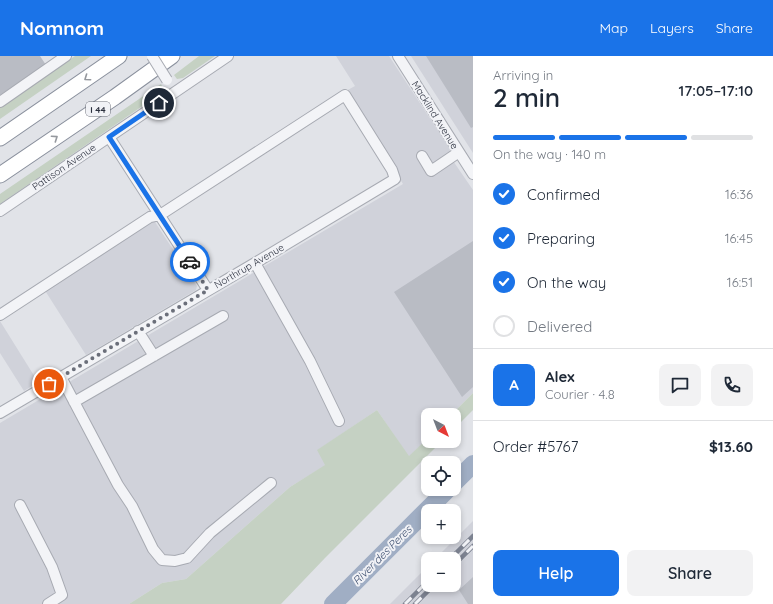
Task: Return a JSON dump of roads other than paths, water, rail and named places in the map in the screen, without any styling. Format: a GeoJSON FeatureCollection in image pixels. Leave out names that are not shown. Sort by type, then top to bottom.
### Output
{"type":"FeatureCollection","features":[{"type":"Feature","properties":{"kind":"highway"},"geometry":{"type":"LineString","coordinates":[[0,138],[119,56]]}},
{"type":"Feature","properties":{"kind":"highway","name":"I 44"},"geometry":{"type":"LineString","coordinates":[[0,176],[172,56]]}},
{"type":"Feature","properties":{"kind":"street"},"geometry":{"type":"LineString","coordinates":[[0,102],[66,56]]}},
{"type":"Feature","properties":{"kind":"street"},"geometry":{"type":"LineString","coordinates":[[152,56],[175,92]]}},
{"type":"Feature","properties":{"kind":"street","name":"Pattison Avenue"},"geometry":{"type":"LineString","coordinates":[[0,212],[228,56]]}},
{"type":"Feature","properties":{"kind":"street","name":"Macklind Avenue"},"geometry":{"type":"LineString","coordinates":[[398,56],[459,152],[470,160],[473,174]]}},
{"type":"Feature","properties":{"kind":"street","name":"Northrup Avenue"},"geometry":{"type":"LineString","coordinates":[[0,414],[395,179],[392,170],[345,95],[160,215]]}},
{"type":"Feature","properties":{"kind":"street"},"geometry":{"type":"LineString","coordinates":[[109,137],[208,290]]}},
{"type":"Feature","properties":{"kind":"street"},"geometry":{"type":"LineString","coordinates":[[422,156],[431,171],[459,152]]}},
{"type":"Feature","properties":{"kind":"street"},"geometry":{"type":"LineString","coordinates":[[0,315],[150,217],[160,215]]}},
{"type":"Feature","properties":{"kind":"street"},"geometry":{"type":"LineString","coordinates":[[255,263],[310,361],[340,421]]}},
{"type":"Feature","properties":{"kind":"street"},"geometry":{"type":"LineString","coordinates":[[74,402],[223,316]]}},
{"type":"Feature","properties":{"kind":"street"},"geometry":{"type":"LineString","coordinates":[[138,331],[154,356]]}},
{"type":"Feature","properties":{"kind":"street"},"geometry":{"type":"LineString","coordinates":[[61,377],[118,484],[132,506],[153,549],[162,560],[175,561],[187,558],[210,533],[271,483]]}},
{"type":"Feature","properties":{"kind":"street"},"geometry":{"type":"LineString","coordinates":[[20,505],[52,567],[62,596],[48,604]]}},
{"type":"Feature","properties":{"kind":"waterway","name":"River des Peres"},"geometry":{"type":"LineString","coordinates":[[461,476],[473,464]]}},
{"type":"Feature","properties":{"kind":"waterway","name":"River des Peres"},"geometry":{"type":"LineString","coordinates":[[333,604],[441,496]]}},
{"type":"Feature","properties":{"kind":"railway"},"geometry":{"type":"LineString","coordinates":[[457,552],[473,536]]}},
{"type":"Feature","properties":{"kind":"railway"},"geometry":{"type":"LineString","coordinates":[[461,558],[473,546]]}},
{"type":"Feature","properties":{"kind":"railway"},"geometry":{"type":"LineString","coordinates":[[405,604],[421,588]]}},
{"type":"Feature","properties":{"kind":"railway"},"geometry":{"type":"LineString","coordinates":[[415,604],[427,592]]}}]}
